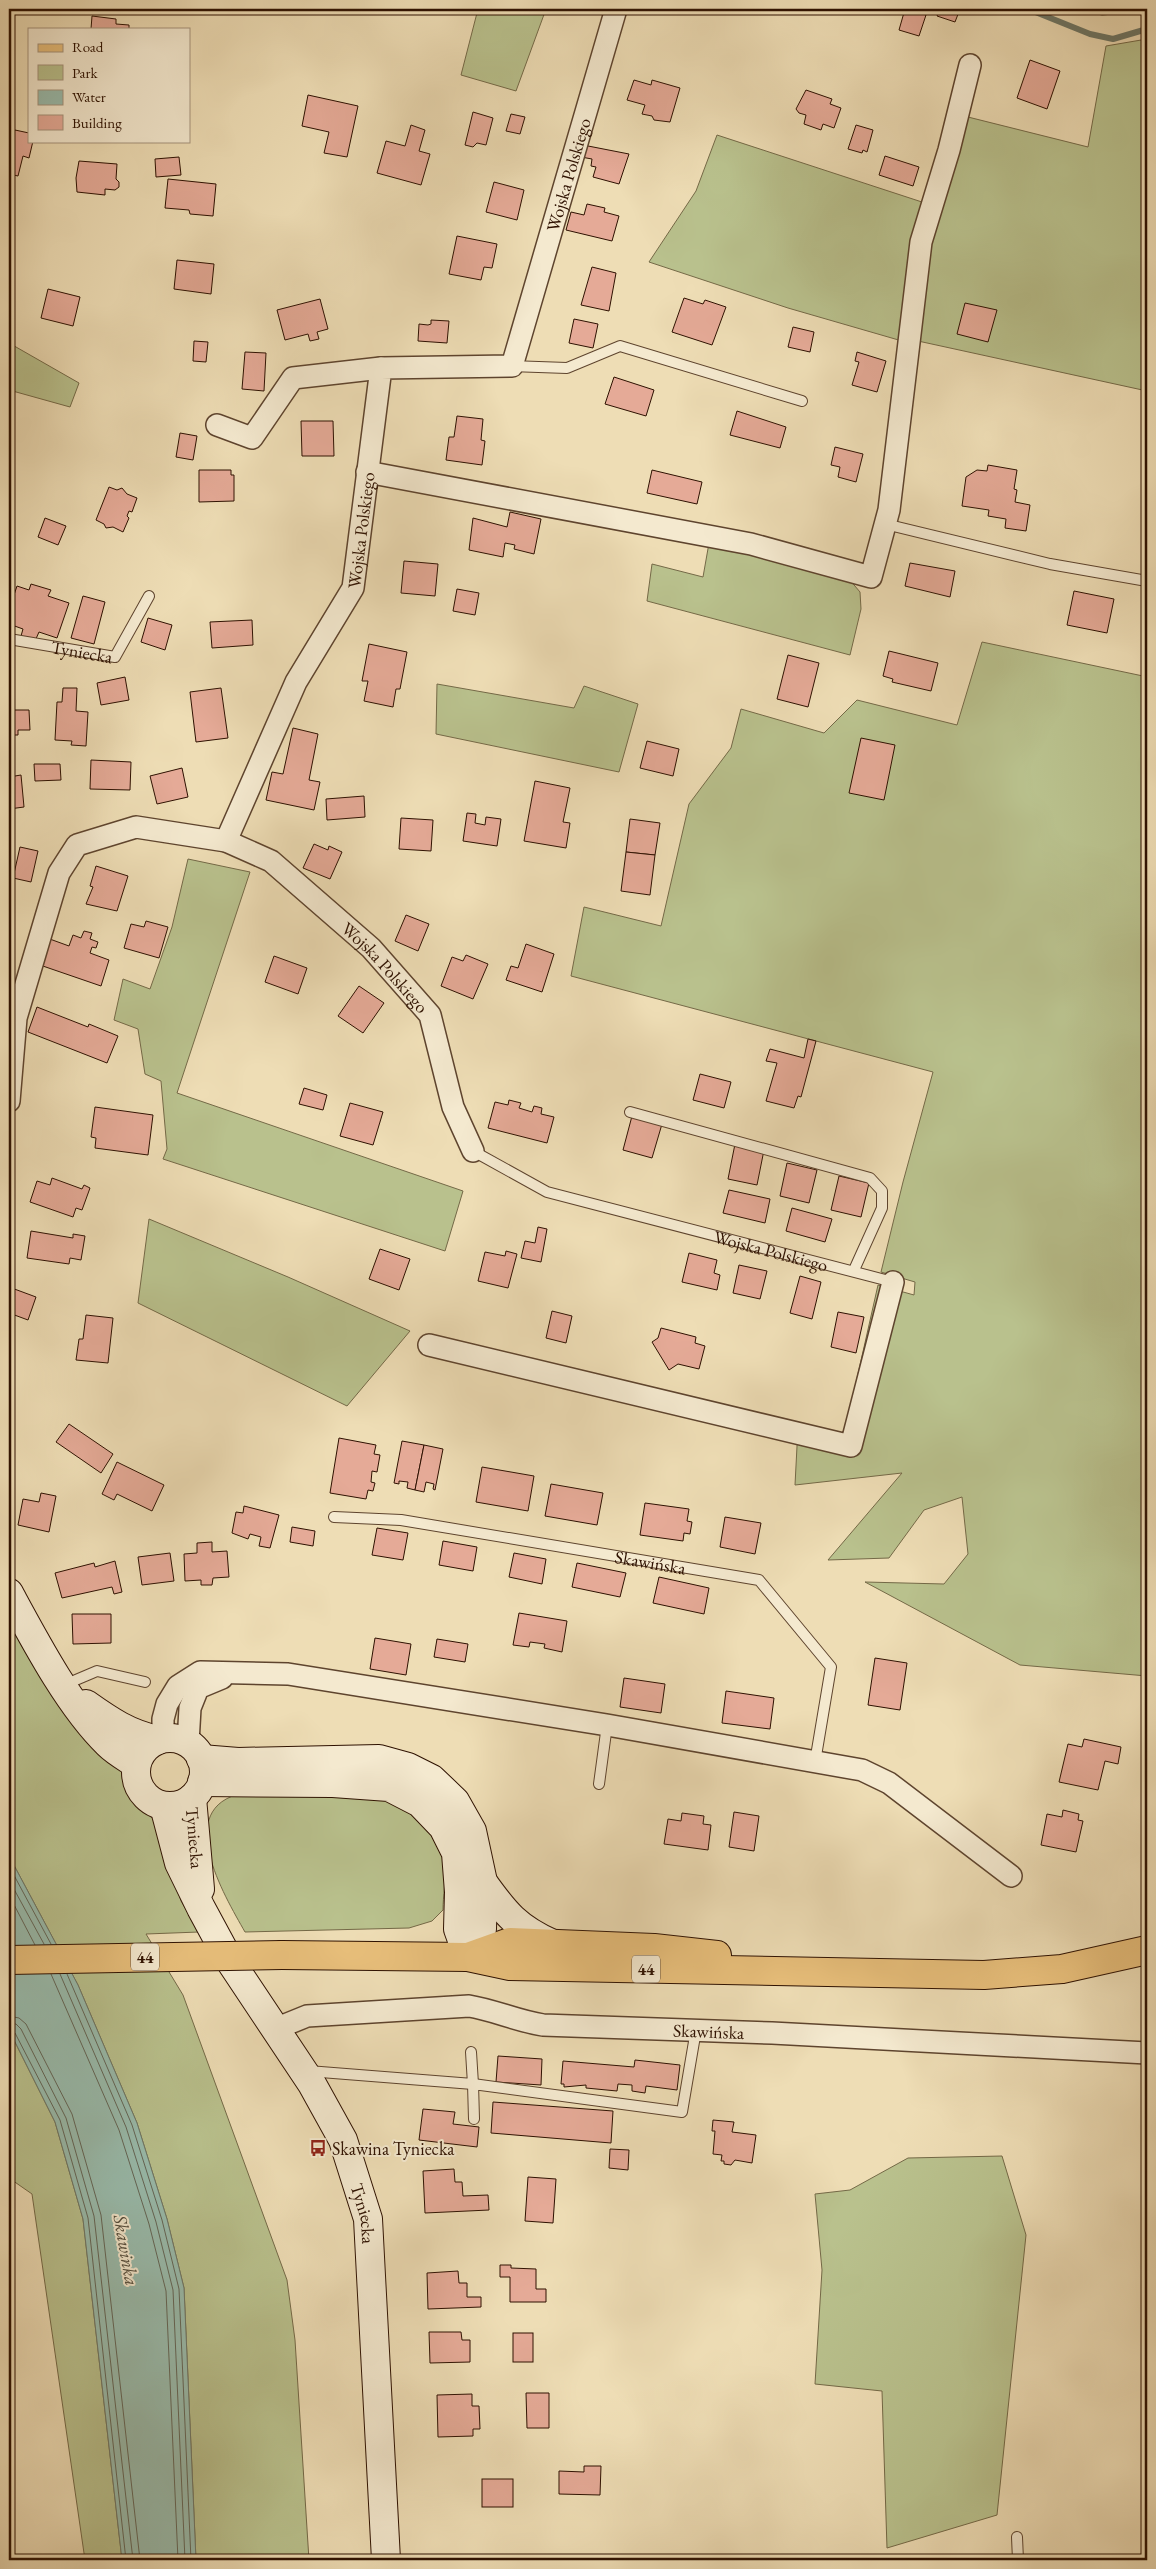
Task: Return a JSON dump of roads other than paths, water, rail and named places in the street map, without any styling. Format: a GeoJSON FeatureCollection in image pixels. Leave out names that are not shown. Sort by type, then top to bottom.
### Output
{"type":"FeatureCollection","features":[{"type":"Feature","properties":{"kind":"main road","name":"44"},"geometry":{"type":"LineString","coordinates":[[468,1957],[510,1942],[692,1952],[825,1971]]}},
{"type":"Feature","properties":{"kind":"main road","name":"44"},"geometry":{"type":"LineString","coordinates":[[9,1960],[282,1955],[468,1957],[510,1966],[755,1972],[825,1971],[984,1976],[1062,1969],[1147,1950]]}},
{"type":"Feature","properties":{"kind":"street","name":"Wojska Polskiego"},"geometry":{"type":"LineString","coordinates":[[509,366],[512,366],[616,9]]}},
{"type":"Feature","properties":{"kind":"street"},"geometry":{"type":"LineString","coordinates":[[367,472],[751,544],[871,576],[889,510],[921,242],[949,150],[970,65]]}},
{"type":"Feature","properties":{"kind":"street"},"geometry":{"type":"LineString","coordinates":[[217,425],[252,438],[293,378],[380,368],[509,366]]}},
{"type":"Feature","properties":{"kind":"street","name":"Wojska Polskiego"},"geometry":{"type":"LineString","coordinates":[[226,841],[296,682],[353,588],[380,368]]}},
{"type":"Feature","properties":{"kind":"street","name":"Wojska Polskiego"},"geometry":{"type":"LineString","coordinates":[[9,1101],[12,1018],[59,873],[77,845],[136,827],[226,841],[271,861],[371,948],[430,1015],[453,1107],[473,1151]]}},
{"type":"Feature","properties":{"kind":"street","name":"Wojska Polskiego"},"geometry":{"type":"LineString","coordinates":[[428,1345],[851,1446],[893,1282]]}},
{"type":"Feature","properties":{"kind":"street"},"geometry":{"type":"LineString","coordinates":[[9,1593],[37,1645],[90,1725],[110,1746],[136,1764]]}},
{"type":"Feature","properties":{"kind":"street"},"geometry":{"type":"LineString","coordinates":[[468,1957],[458,1929],[460,1892],[456,1853],[443,1827],[420,1803],[389,1787],[333,1782],[184,1760],[144,1750],[136,1764],[137,1781],[145,1795],[164,1806],[174,1806],[184,1760],[190,1708],[198,1688],[236,1672],[288,1674],[607,1725],[862,1770],[890,1783],[1010,1876]]}},
{"type":"Feature","properties":{"kind":"street"},"geometry":{"type":"LineString","coordinates":[[65,1687],[120,1728],[140,1736],[184,1760],[238,1762],[379,1758],[408,1767],[432,1779],[455,1801],[472,1831],[483,1882],[482,1929],[468,1957]]}},
{"type":"Feature","properties":{"kind":"street","name":"Tyniecka"},"geometry":{"type":"LineString","coordinates":[[184,1760],[201,1908]]}},
{"type":"Feature","properties":{"kind":"street","name":"Tyniecka"},"geometry":{"type":"LineString","coordinates":[[164,1806],[179,1863],[201,1908],[228,1958],[302,2070],[343,2140],[368,2219],[386,2560]]}},
{"type":"Feature","properties":{"kind":"street"},"geometry":{"type":"LineString","coordinates":[[483,1882],[502,1909],[516,1922],[529,1933],[553,1944]]}},
{"type":"Feature","properties":{"kind":"street","name":"Skawińska"},"geometry":{"type":"LineString","coordinates":[[275,2030],[307,2016],[469,2006],[490,2009],[526,2022],[543,2024],[1147,2053]]}},
{"type":"Feature","properties":{"kind":"lane"},"geometry":{"type":"LineString","coordinates":[[509,366],[567,368],[620,346],[802,401]]}},
{"type":"Feature","properties":{"kind":"lane"},"geometry":{"type":"LineString","coordinates":[[885,524],[1050,564],[1147,580]]}},
{"type":"Feature","properties":{"kind":"lane","name":"Tyniecka"},"geometry":{"type":"LineString","coordinates":[[9,640],[116,657],[149,596]]}},
{"type":"Feature","properties":{"kind":"lane"},"geometry":{"type":"LineString","coordinates":[[630,1112],[870,1178],[882,1191],[882,1208],[854,1270]]}},
{"type":"Feature","properties":{"kind":"lane","name":"Wojska Polskiego"},"geometry":{"type":"LineString","coordinates":[[473,1151],[548,1192],[854,1270],[893,1282]]}},
{"type":"Feature","properties":{"kind":"lane","name":"Skawińska"},"geometry":{"type":"LineString","coordinates":[[334,1517],[402,1520],[759,1580],[831,1667],[815,1762]]}},
{"type":"Feature","properties":{"kind":"lane"},"geometry":{"type":"LineString","coordinates":[[65,1687],[97,1672],[145,1682]]}},
{"type":"Feature","properties":{"kind":"lane"},"geometry":{"type":"LineString","coordinates":[[599,1784],[607,1725]]}},
{"type":"Feature","properties":{"kind":"lane"},"geometry":{"type":"LineString","coordinates":[[302,2070],[473,2084],[682,2112],[696,2030]]}},
{"type":"Feature","properties":{"kind":"lane"},"geometry":{"type":"LineString","coordinates":[[471,2052],[474,2119]]}},
{"type":"Feature","properties":{"kind":"lane"},"geometry":{"type":"LineString","coordinates":[[1017,2537],[1018,2560]]}},
{"type":"Feature","properties":{"kind":"water","name":"Skawinka"},"geometry":{"type":"Polygon","coordinates":[[[9,1856],[78,1985],[137,2123],[167,2219],[184,2288],[196,2560],[122,2560],[83,2219],[55,2122],[9,2030],[9,1856]]]}},
{"type":"Feature","properties":{"kind":"waterway"},"geometry":{"type":"LineString","coordinates":[[1028,9],[1090,34],[1113,39],[1147,29]]}},
{"type":"Feature","properties":{"kind":"place","name":"Skawina Tyniecka"},"geometry":{"type":"Point","coordinates":[318,2148]}}]}
